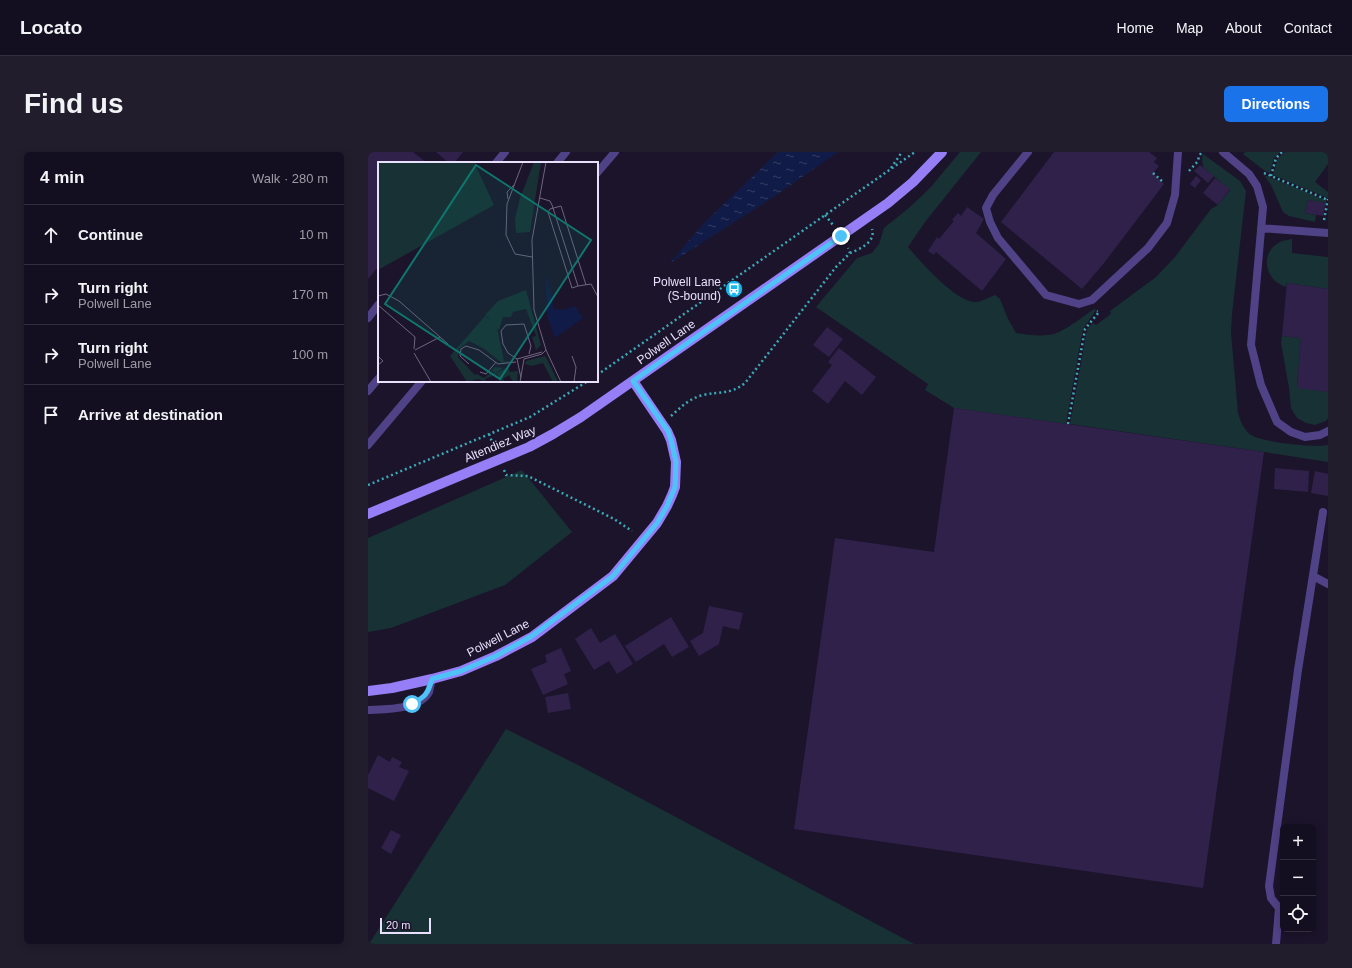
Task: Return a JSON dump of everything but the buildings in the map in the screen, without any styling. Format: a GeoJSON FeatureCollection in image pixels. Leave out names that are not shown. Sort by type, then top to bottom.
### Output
{"type":"FeatureCollection","features":[{"type":"Feature","properties":{"kind":"street","name":"Polwell Lane"},"geometry":{"type":"LineString","coordinates":[[368,691],[392,688],[432,679],[461,671],[496,656],[532,636],[613,576],[657,523],[667,506],[675,487],[676,462],[668,431],[633,381],[868,218],[913,182],[942,152]]}},
{"type":"Feature","properties":{"kind":"street","name":"Altendiez Way"},"geometry":{"type":"LineString","coordinates":[[368,514],[528,447],[581,417],[633,381]]}},
{"type":"Feature","properties":{"kind":"lane"},"geometry":{"type":"LineString","coordinates":[[497,162],[505,152]]}},
{"type":"Feature","properties":{"kind":"lane"},"geometry":{"type":"LineString","coordinates":[[558,162],[566,152]]}},
{"type":"Feature","properties":{"kind":"lane"},"geometry":{"type":"LineString","coordinates":[[598,172],[615,152]]}},
{"type":"Feature","properties":{"kind":"lane"},"geometry":{"type":"LineString","coordinates":[[1028,152],[993,195],[986,208],[990,222],[998,238],[1046,296],[1079,304],[1090,300],[1148,248],[1167,223],[1175,196],[1178,152]]}},
{"type":"Feature","properties":{"kind":"lane"},"geometry":{"type":"LineString","coordinates":[[1223,152],[1249,174],[1256,186],[1263,207],[1251,346],[1261,385],[1277,422],[1291,432],[1305,437],[1320,435],[1328,432]]}},
{"type":"Feature","properties":{"kind":"lane"},"geometry":{"type":"LineString","coordinates":[[1261,228],[1325,233]]}},
{"type":"Feature","properties":{"kind":"lane"},"geometry":{"type":"LineString","coordinates":[[368,318],[378,305]]}},
{"type":"Feature","properties":{"kind":"lane"},"geometry":{"type":"LineString","coordinates":[[368,391],[378,379]]}},
{"type":"Feature","properties":{"kind":"lane"},"geometry":{"type":"LineString","coordinates":[[368,445],[421,382]]}},
{"type":"Feature","properties":{"kind":"lane"},"geometry":{"type":"LineString","coordinates":[[1276,944],[1279,908],[1272,898],[1269,886],[1298,670],[1323,512]]}},
{"type":"Feature","properties":{"kind":"lane"},"geometry":{"type":"LineString","coordinates":[[1313,576],[1328,584]]}},
{"type":"Feature","properties":{"kind":"lane"},"geometry":{"type":"LineString","coordinates":[[368,710],[399,708],[412,704],[422,699],[429,692],[432,679]]}},
{"type":"Feature","properties":{"kind":"path"},"geometry":{"type":"LineString","coordinates":[[890,170],[902,152]]}},
{"type":"Feature","properties":{"kind":"path"},"geometry":{"type":"LineString","coordinates":[[598,375],[915,152]]}},
{"type":"Feature","properties":{"kind":"path"},"geometry":{"type":"LineString","coordinates":[[1271,176],[1276,158],[1282,152]]}},
{"type":"Feature","properties":{"kind":"path"},"geometry":{"type":"LineString","coordinates":[[1263,173],[1328,199],[1325,233]]}},
{"type":"Feature","properties":{"kind":"path"},"geometry":{"type":"LineString","coordinates":[[825,215],[841,236],[850,253]]}},
{"type":"Feature","properties":{"kind":"path"},"geometry":{"type":"LineString","coordinates":[[672,415],[694,398],[737,389],[745,383],[836,266],[850,253],[861,248],[872,237],[873,232],[868,218]]}},
{"type":"Feature","properties":{"kind":"path"},"geometry":{"type":"LineString","coordinates":[[1068,424],[1085,329],[1099,312],[1090,300]]}},
{"type":"Feature","properties":{"kind":"path"},"geometry":{"type":"LineString","coordinates":[[368,485],[530,417],[586,382]]}},
{"type":"Feature","properties":{"kind":"path"},"geometry":{"type":"LineString","coordinates":[[489,434],[494,447]]}},
{"type":"Feature","properties":{"kind":"path"},"geometry":{"type":"LineString","coordinates":[[506,475],[528,476],[614,519],[633,532],[636,528]]}},
{"type":"Feature","properties":{"kind":"green space"},"geometry":{"type":"Polygon","coordinates":[[[960,152],[981,152],[925,222],[908,247],[921,262],[959,296],[969,301],[977,302],[995,295],[1000,299],[1008,319],[1016,333],[1038,336],[1054,334],[1068,327],[1094,309],[1096,310],[1083,329],[1066,424],[954,408],[925,390],[928,384],[816,307],[857,258],[872,253],[879,244],[884,228],[910,207],[930,188],[960,152]]]}},
{"type":"Feature","properties":{"kind":"green space"},"geometry":{"type":"Polygon","coordinates":[[[1245,152],[1280,152],[1274,158],[1270,173],[1265,171],[1243,154],[1245,152]]]}},
{"type":"Feature","properties":{"kind":"green space"},"geometry":{"type":"Polygon","coordinates":[[[1285,152],[1328,152],[1328,164],[1315,182],[1328,192],[1328,198],[1273,175],[1278,158],[1285,152]]]}},
{"type":"Feature","properties":{"kind":"green space"},"geometry":{"type":"Polygon","coordinates":[[[1203,154],[1240,181],[1246,191],[1231,333],[1238,413],[1241,422],[1244,428],[1251,435],[1257,438],[1301,445],[1328,445],[1328,462],[1070,424],[1087,329],[1093,323],[1096,325],[1111,314],[1110,311],[1156,277],[1175,257],[1211,209],[1218,205],[1230,190],[1203,167],[1203,154]]]}},
{"type":"Feature","properties":{"kind":"green space"},"geometry":{"type":"Polygon","coordinates":[[[1264,175],[1326,200],[1326,203],[1308,200],[1305,213],[1316,215],[1315,222],[1289,216],[1283,212],[1271,185],[1264,175]]]}},
{"type":"Feature","properties":{"kind":"green space"},"geometry":{"type":"Polygon","coordinates":[[[1292,239],[1292,253],[1328,257],[1328,289],[1287,283],[1286,287],[1272,278],[1267,266],[1269,252],[1280,242],[1292,239]]]}},
{"type":"Feature","properties":{"kind":"green space"},"geometry":{"type":"Polygon","coordinates":[[[1282,336],[1301,338],[1297,387],[1328,392],[1328,418],[1326,421],[1315,425],[1306,423],[1297,418],[1291,408],[1281,343],[1282,336]]]}},
{"type":"Feature","properties":{"kind":"green space"},"geometry":{"type":"Polygon","coordinates":[[[522,470],[572,532],[505,585],[391,628],[368,632],[368,538],[522,470]]]}},
{"type":"Feature","properties":{"kind":"green space"},"geometry":{"type":"Polygon","coordinates":[[[506,729],[580,766],[914,944],[369,944],[506,729]]]}},
{"type":"Feature","properties":{"kind":"water"},"geometry":{"type":"Polygon","coordinates":[[[778,152],[838,152],[772,198],[669,264],[704,223],[778,152]]]}},
{"type":"Feature","properties":{"kind":"place","name":"Polwell Lane (S-bound)"},"geometry":{"type":"Point","coordinates":[734,289]}},
{"type":"Feature","properties":{"kind":"route"},"geometry":{"type":"LineString","coordinates":[[412,704],[422,699],[429,692],[432,679],[461,671],[496,656],[532,636],[613,576],[657,523],[667,506],[675,487],[676,462],[668,431],[633,381],[841,236]]}}]}
